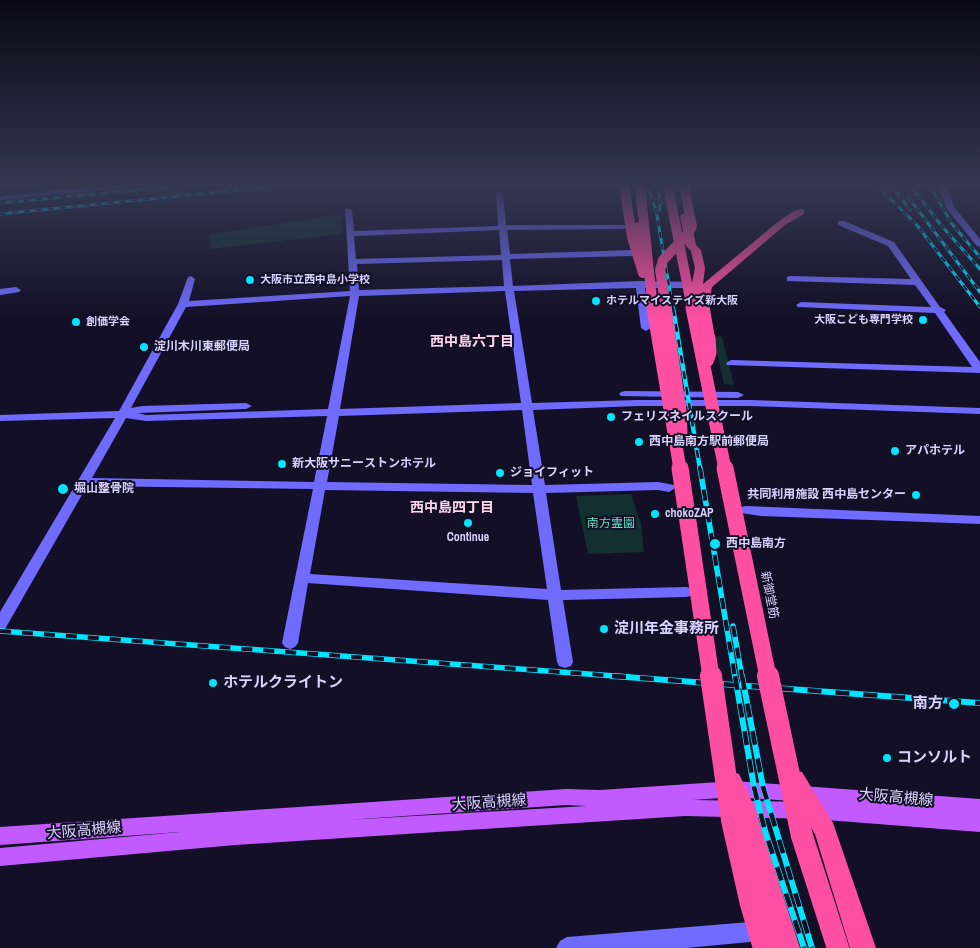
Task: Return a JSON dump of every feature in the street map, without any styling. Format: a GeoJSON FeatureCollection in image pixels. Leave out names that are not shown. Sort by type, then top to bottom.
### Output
{"type":"FeatureCollection","features":[{"type":"Feature","properties":{"kind":"highway"},"geometry":{"type":"LineString","coordinates":[[631,230],[653,306]]}},
{"type":"Feature","properties":{"kind":"highway"},"geometry":{"type":"LineString","coordinates":[[638,230],[644,284],[668,398],[684,492],[724,765],[739,798],[787,948]]}},
{"type":"Feature","properties":{"kind":"highway"},"geometry":{"type":"LineString","coordinates":[[645,230],[653,306],[668,404],[676,484],[732,820],[747,888],[764,948]]}},
{"type":"Feature","properties":{"kind":"highway","name":"新御堂筋"},"geometry":{"type":"LineString","coordinates":[[676,230],[802,836],[838,948]]}},
{"type":"Feature","properties":{"kind":"highway"},"geometry":{"type":"LineString","coordinates":[[688,230],[692,246],[696,250],[700,268],[695,298],[700,323],[709,344],[704,362],[788,770],[824,830],[863,948]]}},
{"type":"Feature","properties":{"kind":"highway"},"geometry":{"type":"LineString","coordinates":[[676,484],[680,411],[660,270],[663,260],[690,230]]}},
{"type":"Feature","properties":{"kind":"highway"},"geometry":{"type":"LineString","coordinates":[[704,362],[710,345],[703,308],[705,292],[718,275],[774,230]]}},
{"type":"Feature","properties":{"kind":"main road","name":"大阪高槻線"},"geometry":{"type":"LineString","coordinates":[[0,836],[566,797],[739,798],[980,807]]}},
{"type":"Feature","properties":{"kind":"main road","name":"大阪高槻線"},"geometry":{"type":"LineString","coordinates":[[0,858],[235,836],[685,808],[739,798]]}},
{"type":"Feature","properties":{"kind":"main road","name":"大阪高槻線"},"geometry":{"type":"LineString","coordinates":[[808,802],[980,823]]}},
{"type":"Feature","properties":{"kind":"street"},"geometry":{"type":"LineString","coordinates":[[290,643],[355,293],[350,230]]}},
{"type":"Feature","properties":{"kind":"street"},"geometry":{"type":"LineString","coordinates":[[350,234],[445,230]]}},
{"type":"Feature","properties":{"kind":"street"},"geometry":{"type":"LineString","coordinates":[[502,230],[565,662]]}},
{"type":"Feature","properties":{"kind":"street"},"geometry":{"type":"LineString","coordinates":[[731,363],[980,370],[890,243],[859,230]]}},
{"type":"Feature","properties":{"kind":"street"},"geometry":{"type":"LineString","coordinates":[[976,236],[980,244]]}},
{"type":"Feature","properties":{"kind":"street"},"geometry":{"type":"LineString","coordinates":[[352,262],[632,253]]}},
{"type":"Feature","properties":{"kind":"street"},"geometry":{"type":"LineString","coordinates":[[0,625],[84,482],[183,304],[191,284],[191,279]]}},
{"type":"Feature","properties":{"kind":"street"},"geometry":{"type":"LineString","coordinates":[[790,279],[918,282]]}},
{"type":"Feature","properties":{"kind":"street"},"geometry":{"type":"LineString","coordinates":[[644,284],[646,328]]}},
{"type":"Feature","properties":{"kind":"street"},"geometry":{"type":"LineString","coordinates":[[183,304],[355,293],[644,284],[697,285]]}},
{"type":"Feature","properties":{"kind":"street"},"geometry":{"type":"LineString","coordinates":[[0,292],[16,290]]}},
{"type":"Feature","properties":{"kind":"street"},"geometry":{"type":"LineString","coordinates":[[802,306],[939,310]]}},
{"type":"Feature","properties":{"kind":"street"},"geometry":{"type":"LineString","coordinates":[[0,418],[121,414],[146,418],[334,408],[668,398],[980,402]]}},
{"type":"Feature","properties":{"kind":"street"},"geometry":{"type":"LineString","coordinates":[[712,399],[980,410]]}},
{"type":"Feature","properties":{"kind":"street"},"geometry":{"type":"LineString","coordinates":[[84,482],[540,489],[676,484]]}},
{"type":"Feature","properties":{"kind":"street"},"geometry":{"type":"LineString","coordinates":[[746,510],[980,520]]}},
{"type":"Feature","properties":{"kind":"street"},"geometry":{"type":"LineString","coordinates":[[302,578],[556,595],[686,592]]}},
{"type":"Feature","properties":{"kind":"street"},"geometry":{"type":"LineString","coordinates":[[567,948],[750,932]]}},
{"type":"Feature","properties":{"kind":"green space"},"geometry":{"type":"Polygon","coordinates":[[[237,230],[342,230],[342,232],[340,234],[211,249],[209,236],[237,230]]]}},
{"type":"Feature","properties":{"kind":"green space"},"geometry":{"type":"Polygon","coordinates":[[[717,336],[722,337],[734,385],[724,384],[714,340],[717,336]]]}},
{"type":"Feature","properties":{"kind":"green space","name":"南方霊園"},"geometry":{"type":"Polygon","coordinates":[[[631,494],[641,524],[644,552],[588,554],[576,496],[631,494]]]}},
{"type":"Feature","properties":{"kind":"railway"},"geometry":{"type":"LineString","coordinates":[[659,230],[673,309]]}},
{"type":"Feature","properties":{"kind":"railway"},"geometry":{"type":"LineString","coordinates":[[921,230],[980,307]]}},
{"type":"Feature","properties":{"kind":"railway"},"geometry":{"type":"LineString","coordinates":[[933,230],[980,292]]}},
{"type":"Feature","properties":{"kind":"railway"},"geometry":{"type":"LineString","coordinates":[[946,230],[980,269]]}},
{"type":"Feature","properties":{"kind":"railway"},"geometry":{"type":"LineString","coordinates":[[957,230],[980,257]]}},
{"type":"Feature","properties":{"kind":"railway"},"geometry":{"type":"LineString","coordinates":[[673,308],[700,469]]}},
{"type":"Feature","properties":{"kind":"railway"},"geometry":{"type":"LineString","coordinates":[[700,468],[735,677]]}},
{"type":"Feature","properties":{"kind":"railway"},"geometry":{"type":"LineString","coordinates":[[733,626],[742,677]]}},
{"type":"Feature","properties":{"kind":"railway"},"geometry":{"type":"LineString","coordinates":[[0,631],[629,677]]}},
{"type":"Feature","properties":{"kind":"railway"},"geometry":{"type":"LineString","coordinates":[[612,676],[737,685]]}},
{"type":"Feature","properties":{"kind":"railway"},"geometry":{"type":"LineString","coordinates":[[735,676],[737,685]]}},
{"type":"Feature","properties":{"kind":"railway"},"geometry":{"type":"LineString","coordinates":[[742,676],[744,686]]}},
{"type":"Feature","properties":{"kind":"railway"},"geometry":{"type":"LineString","coordinates":[[737,685],[744,686]]}},
{"type":"Feature","properties":{"kind":"railway"},"geometry":{"type":"LineString","coordinates":[[737,685],[754,787],[765,831],[804,948]]}},
{"type":"Feature","properties":{"kind":"railway"},"geometry":{"type":"LineString","coordinates":[[744,686],[980,703]]}},
{"type":"Feature","properties":{"kind":"railway"},"geometry":{"type":"LineString","coordinates":[[744,686],[763,787],[812,948]]}},
{"type":"Feature","properties":{"kind":"place","name":"大阪市立西中島小学校"},"geometry":{"type":"Point","coordinates":[250,280]}},
{"type":"Feature","properties":{"kind":"place","name":"ホテルマイステイズ新大阪"},"geometry":{"type":"Point","coordinates":[596,301]}},
{"type":"Feature","properties":{"kind":"place","name":"大阪こども専門学校"},"geometry":{"type":"Point","coordinates":[923,320]}},
{"type":"Feature","properties":{"kind":"place","name":"創価学会"},"geometry":{"type":"Point","coordinates":[76,322]}},
{"type":"Feature","properties":{"kind":"place","name":"淀川木川東郵便局"},"geometry":{"type":"Point","coordinates":[144,347]}},
{"type":"Feature","properties":{"kind":"place","name":"フェリスネイルスクール"},"geometry":{"type":"Point","coordinates":[611,417]}},
{"type":"Feature","properties":{"kind":"place","name":"西中島南方駅前郵便局"},"geometry":{"type":"Point","coordinates":[639,442]}},
{"type":"Feature","properties":{"kind":"place","name":"アパホテル"},"geometry":{"type":"Point","coordinates":[895,451]}},
{"type":"Feature","properties":{"kind":"place","name":"新大阪サニーストンホテル"},"geometry":{"type":"Point","coordinates":[282,464]}},
{"type":"Feature","properties":{"kind":"place","name":"ジョイフィット"},"geometry":{"type":"Point","coordinates":[500,473]}},
{"type":"Feature","properties":{"kind":"place","name":"堀山整骨院"},"geometry":{"type":"Point","coordinates":[63,489]}},
{"type":"Feature","properties":{"kind":"place","name":"共同利用施設 西中島センター"},"geometry":{"type":"Point","coordinates":[916,495]}},
{"type":"Feature","properties":{"kind":"place","name":"chokoZAP"},"geometry":{"type":"Point","coordinates":[655,514]}},
{"type":"Feature","properties":{"kind":"place","name":"Continue"},"geometry":{"type":"Point","coordinates":[468,523]}},
{"type":"Feature","properties":{"kind":"place","name":"西中島南方"},"geometry":{"type":"Point","coordinates":[715,544]}},
{"type":"Feature","properties":{"kind":"place","name":"淀川年金事務所"},"geometry":{"type":"Point","coordinates":[604,629]}},
{"type":"Feature","properties":{"kind":"place","name":"ホテルクライトン"},"geometry":{"type":"Point","coordinates":[213,683]}},
{"type":"Feature","properties":{"kind":"place","name":"南方"},"geometry":{"type":"Point","coordinates":[954,704]}},
{"type":"Feature","properties":{"kind":"place","name":"コンソルト"},"geometry":{"type":"Point","coordinates":[887,758]}},
{"type":"Feature","properties":{"kind":"district","name":"西中島六丁目"},"geometry":{"type":"Point","coordinates":[472,342]}},
{"type":"Feature","properties":{"kind":"district","name":"西中島四丁目"},"geometry":{"type":"Point","coordinates":[452,508]}}]}
